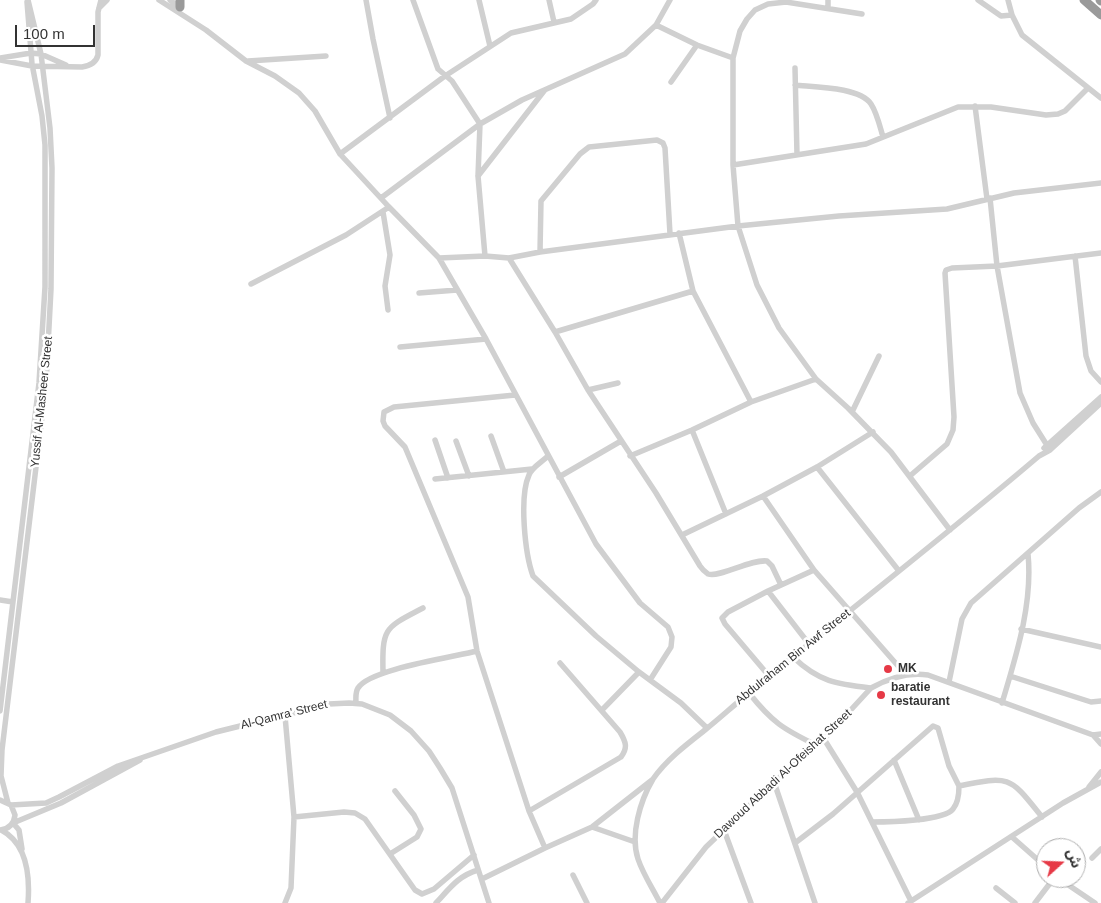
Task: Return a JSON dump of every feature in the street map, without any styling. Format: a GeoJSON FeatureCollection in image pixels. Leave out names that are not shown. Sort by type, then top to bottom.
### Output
{"type":"FeatureCollection","features":[{"type":"Feature","properties":{"kind":"highway"},"geometry":{"type":"LineString","coordinates":[[1084,0],[1101,16]]}},
{"type":"Feature","properties":{"kind":"street","name":"Yussif Al-Masheer Street"},"geometry":{"type":"LineString","coordinates":[[0,711],[2,678],[39,383],[45,287],[45,145],[42,116],[32,66],[27,0]]}},
{"type":"Feature","properties":{"kind":"street","name":"Yussif Al-Masheer Street"},"geometry":{"type":"LineString","coordinates":[[13,823],[15,811],[9,804],[1,776],[2,750],[42,420],[49,346],[51,288],[52,168],[50,128],[41,54],[27,0]]}},
{"type":"Feature","properties":{"kind":"street"},"geometry":{"type":"LineString","coordinates":[[0,59],[32,66],[86,66],[96,60],[98,55],[100,0]]}},
{"type":"Feature","properties":{"kind":"street"},"geometry":{"type":"LineString","coordinates":[[99,8],[107,0]]}},
{"type":"Feature","properties":{"kind":"street"},"geometry":{"type":"LineString","coordinates":[[159,0],[181,7]]}},
{"type":"Feature","properties":{"kind":"street"},"geometry":{"type":"LineString","coordinates":[[170,0],[246,61],[274,76],[299,93],[321,119],[340,154],[439,258],[486,339],[586,526],[607,560],[640,603],[668,627],[671,632],[671,647],[650,680]]}},
{"type":"Feature","properties":{"kind":"street"},"geometry":{"type":"LineString","coordinates":[[366,0],[390,118]]}},
{"type":"Feature","properties":{"kind":"street"},"geometry":{"type":"LineString","coordinates":[[413,0],[432,57],[438,69],[452,81],[480,124],[478,176],[486,256]]}},
{"type":"Feature","properties":{"kind":"street"},"geometry":{"type":"LineString","coordinates":[[479,0],[490,46]]}},
{"type":"Feature","properties":{"kind":"street"},"geometry":{"type":"LineString","coordinates":[[549,0],[554,22]]}},
{"type":"Feature","properties":{"kind":"street"},"geometry":{"type":"LineString","coordinates":[[340,154],[445,76],[490,46],[511,34],[572,19],[596,0]]}},
{"type":"Feature","properties":{"kind":"street"},"geometry":{"type":"LineString","coordinates":[[381,198],[480,124],[546,89],[626,54],[656,25],[670,0]]}},
{"type":"Feature","properties":{"kind":"street"},"geometry":{"type":"LineString","coordinates":[[828,0],[828,8]]}},
{"type":"Feature","properties":{"kind":"street"},"geometry":{"type":"LineString","coordinates":[[978,0],[1001,16],[1012,15]]}},
{"type":"Feature","properties":{"kind":"street"},"geometry":{"type":"LineString","coordinates":[[1008,0],[1012,15],[1022,35],[1101,98]]}},
{"type":"Feature","properties":{"kind":"street"},"geometry":{"type":"LineString","coordinates":[[862,14],[786,2],[768,4],[755,10],[747,19],[740,31],[733,58],[733,165],[738,226],[757,285],[780,328],[816,379],[872,432],[911,475],[950,530]]}},
{"type":"Feature","properties":{"kind":"street"},"geometry":{"type":"LineString","coordinates":[[656,25],[697,45],[733,58]]}},
{"type":"Feature","properties":{"kind":"street"},"geometry":{"type":"LineString","coordinates":[[671,82],[697,45]]}},
{"type":"Feature","properties":{"kind":"street"},"geometry":{"type":"LineString","coordinates":[[0,59],[31,53],[41,54],[68,65]]}},
{"type":"Feature","properties":{"kind":"street"},"geometry":{"type":"LineString","coordinates":[[246,61],[326,56]]}},
{"type":"Feature","properties":{"kind":"street"},"geometry":{"type":"LineString","coordinates":[[795,68],[797,155]]}},
{"type":"Feature","properties":{"kind":"street"},"geometry":{"type":"LineString","coordinates":[[795,84],[847,92],[864,98],[871,104],[883,137]]}},
{"type":"Feature","properties":{"kind":"street"},"geometry":{"type":"LineString","coordinates":[[733,165],[866,144],[958,107],[991,107],[1046,115],[1058,114],[1065,111],[1088,88]]}},
{"type":"Feature","properties":{"kind":"street"},"geometry":{"type":"LineString","coordinates":[[478,176],[546,89]]}},
{"type":"Feature","properties":{"kind":"street"},"geometry":{"type":"LineString","coordinates":[[975,106],[997,266],[1020,393],[1033,423],[1050,450]]}},
{"type":"Feature","properties":{"kind":"street"},"geometry":{"type":"LineString","coordinates":[[540,252],[541,201],[544,195],[580,154],[589,147],[657,140],[663,143],[665,148],[670,234]]}},
{"type":"Feature","properties":{"kind":"street"},"geometry":{"type":"LineString","coordinates":[[439,258],[486,256],[509,258],[540,252],[738,226],[839,216],[922,212],[947,209],[1014,193],[1101,182]]}},
{"type":"Feature","properties":{"kind":"street"},"geometry":{"type":"LineString","coordinates":[[251,284],[346,235],[389,207]]}},
{"type":"Feature","properties":{"kind":"street"},"geometry":{"type":"LineString","coordinates":[[383,212],[390,255],[385,286],[388,310]]}},
{"type":"Feature","properties":{"kind":"street"},"geometry":{"type":"LineString","coordinates":[[679,233],[693,291],[751,402]]}},
{"type":"Feature","properties":{"kind":"street"},"geometry":{"type":"LineString","coordinates":[[911,475],[947,444],[953,430],[954,417],[946,270],[952,268],[997,266],[1101,253]]}},
{"type":"Feature","properties":{"kind":"street"},"geometry":{"type":"LineString","coordinates":[[1076,256],[1086,356],[1091,371],[1101,382]]}},
{"type":"Feature","properties":{"kind":"street"},"geometry":{"type":"LineString","coordinates":[[509,258],[588,390],[700,566],[707,573],[714,574],[752,562],[767,561],[772,566],[781,585]]}},
{"type":"Feature","properties":{"kind":"street"},"geometry":{"type":"LineString","coordinates":[[419,293],[457,290]]}},
{"type":"Feature","properties":{"kind":"street"},"geometry":{"type":"LineString","coordinates":[[555,332],[693,291]]}},
{"type":"Feature","properties":{"kind":"street"},"geometry":{"type":"LineString","coordinates":[[400,347],[486,339]]}},
{"type":"Feature","properties":{"kind":"street"},"geometry":{"type":"LineString","coordinates":[[852,412],[879,356]]}},
{"type":"Feature","properties":{"kind":"street"},"geometry":{"type":"LineString","coordinates":[[630,456],[692,430],[751,402],[816,379]]}},
{"type":"Feature","properties":{"kind":"street"},"geometry":{"type":"LineString","coordinates":[[588,390],[618,383]]}},
{"type":"Feature","properties":{"kind":"street"},"geometry":{"type":"LineString","coordinates":[[516,395],[394,407],[388,409],[383,416],[383,421],[405,447],[468,597],[477,651],[528,811],[544,848]]}},
{"type":"Feature","properties":{"kind":"street","name":"Abdulraham Bin Awf Street"},"geometry":{"type":"LineString","coordinates":[[1039,456],[1046,444],[1101,397]]}},
{"type":"Feature","properties":{"kind":"street","name":"Abdulraham Bin Awf Street"},"geometry":{"type":"LineString","coordinates":[[661,903],[638,862],[635,842],[642,807],[654,779],[678,752],[1039,456],[1050,450],[1101,403]]}},
{"type":"Feature","properties":{"kind":"street"},"geometry":{"type":"LineString","coordinates":[[692,430],[726,514]]}},
{"type":"Feature","properties":{"kind":"street"},"geometry":{"type":"LineString","coordinates":[[682,535],[763,496],[817,467],[872,432]]}},
{"type":"Feature","properties":{"kind":"street"},"geometry":{"type":"LineString","coordinates":[[491,436],[504,472]]}},
{"type":"Feature","properties":{"kind":"street"},"geometry":{"type":"LineString","coordinates":[[435,440],[448,478]]}},
{"type":"Feature","properties":{"kind":"street"},"geometry":{"type":"LineString","coordinates":[[456,441],[469,476]]}},
{"type":"Feature","properties":{"kind":"street"},"geometry":{"type":"LineString","coordinates":[[559,477],[621,441]]}},
{"type":"Feature","properties":{"kind":"street"},"geometry":{"type":"LineString","coordinates":[[548,456],[532,469],[525,489],[524,527],[529,564],[534,576],[596,636],[639,672],[681,703],[707,728]]}},
{"type":"Feature","properties":{"kind":"street"},"geometry":{"type":"LineString","coordinates":[[817,467],[899,571]]}},
{"type":"Feature","properties":{"kind":"street"},"geometry":{"type":"LineString","coordinates":[[436,479],[532,469]]}},
{"type":"Feature","properties":{"kind":"street"},"geometry":{"type":"LineString","coordinates":[[949,682],[962,619],[967,608],[1079,508],[1101,492]]}},
{"type":"Feature","properties":{"kind":"street"},"geometry":{"type":"LineString","coordinates":[[763,496],[814,570],[906,675]]}},
{"type":"Feature","properties":{"kind":"street"},"geometry":{"type":"LineString","coordinates":[[1002,703],[1021,629],[1029,584],[1028,554]]}},
{"type":"Feature","properties":{"kind":"street"},"geometry":{"type":"LineString","coordinates":[[769,676],[722,618],[725,614],[768,591],[814,570]]}},
{"type":"Feature","properties":{"kind":"street"},"geometry":{"type":"LineString","coordinates":[[768,591],[808,644]]}},
{"type":"Feature","properties":{"kind":"street"},"geometry":{"type":"LineString","coordinates":[[0,600],[13,602]]}},
{"type":"Feature","properties":{"kind":"street"},"geometry":{"type":"LineString","coordinates":[[383,672],[383,644],[386,633],[393,624],[423,608]]}},
{"type":"Feature","properties":{"kind":"street"},"geometry":{"type":"LineString","coordinates":[[1021,629],[1101,647]]}},
{"type":"Feature","properties":{"kind":"street"},"geometry":{"type":"LineString","coordinates":[[356,703],[356,694],[361,684],[383,672],[477,651]]}},
{"type":"Feature","properties":{"kind":"street"},"geometry":{"type":"LineString","coordinates":[[793,657],[815,676],[850,686],[871,688]]}},
{"type":"Feature","properties":{"kind":"street"},"geometry":{"type":"LineString","coordinates":[[528,811],[621,757],[625,751],[625,740],[602,710],[560,663]]}},
{"type":"Feature","properties":{"kind":"street"},"geometry":{"type":"LineString","coordinates":[[602,710],[639,672]]}},
{"type":"Feature","properties":{"kind":"street","name":"Dawoud Abbadi Al-Ofeishat Street"},"geometry":{"type":"LineString","coordinates":[[661,903],[706,847],[774,782],[824,739],[871,688],[906,675],[928,675],[949,682],[1092,735],[1101,744]]}},
{"type":"Feature","properties":{"kind":"street"},"geometry":{"type":"LineString","coordinates":[[1010,676],[1091,702],[1101,701]]}},
{"type":"Feature","properties":{"kind":"street"},"geometry":{"type":"LineString","coordinates":[[749,693],[777,724],[816,745]]}},
{"type":"Feature","properties":{"kind":"street","name":"Al-Qamra' Street"},"geometry":{"type":"LineString","coordinates":[[0,800],[9,804],[46,803],[118,766],[216,732],[329,704],[356,703],[390,716],[411,731],[429,751],[452,788],[489,903]]}},
{"type":"Feature","properties":{"kind":"street"},"geometry":{"type":"LineString","coordinates":[[285,716],[294,817],[290,888],[285,903]]}},
{"type":"Feature","properties":{"kind":"street"},"geometry":{"type":"LineString","coordinates":[[796,843],[833,814],[930,728],[936,727],[940,731],[952,773],[959,786],[957,800],[953,809],[944,814],[919,820],[872,822]]}},
{"type":"Feature","properties":{"kind":"street","name":"Dawoud Abbadi Al-Ofeishat Street"},"geometry":{"type":"LineString","coordinates":[[1092,735],[1101,734]]}},
{"type":"Feature","properties":{"kind":"street"},"geometry":{"type":"LineString","coordinates":[[824,739],[857,792],[912,900],[922,903]]}},
{"type":"Feature","properties":{"kind":"street","name":"Al-Qamra' Street"},"geometry":{"type":"LineString","coordinates":[[1,830],[61,803],[144,758]]}},
{"type":"Feature","properties":{"kind":"street"},"geometry":{"type":"LineString","coordinates":[[894,760],[919,820]]}},
{"type":"Feature","properties":{"kind":"street"},"geometry":{"type":"LineString","coordinates":[[1087,789],[1101,772]]}},
{"type":"Feature","properties":{"kind":"street"},"geometry":{"type":"LineString","coordinates":[[482,880],[544,848],[592,827],[654,779]]}},
{"type":"Feature","properties":{"kind":"street"},"geometry":{"type":"LineString","coordinates":[[959,786],[1005,780],[1012,783],[1042,817]]}},
{"type":"Feature","properties":{"kind":"street"},"geometry":{"type":"LineString","coordinates":[[774,782],[815,903]]}},
{"type":"Feature","properties":{"kind":"street"},"geometry":{"type":"LineString","coordinates":[[912,900],[1042,817],[1101,782]]}},
{"type":"Feature","properties":{"kind":"street"},"geometry":{"type":"LineString","coordinates":[[390,854],[417,837],[421,829],[414,815],[395,791]]}},
{"type":"Feature","properties":{"kind":"street"},"geometry":{"type":"LineString","coordinates":[[294,817],[344,812],[355,813],[365,819],[416,890],[422,894],[434,889],[474,855]]}},
{"type":"Feature","properties":{"kind":"street"},"geometry":{"type":"LineString","coordinates":[[13,823],[20,830],[22,851],[27,870],[28,903]]}},
{"type":"Feature","properties":{"kind":"street"},"geometry":{"type":"LineString","coordinates":[[592,827],[635,842]]}},
{"type":"Feature","properties":{"kind":"street"},"geometry":{"type":"LineString","coordinates":[[1,830],[14,838],[22,851]]}},
{"type":"Feature","properties":{"kind":"street"},"geometry":{"type":"LineString","coordinates":[[724,830],[751,903]]}},
{"type":"Feature","properties":{"kind":"street"},"geometry":{"type":"LineString","coordinates":[[1012,836],[1036,858]]}},
{"type":"Feature","properties":{"kind":"street"},"geometry":{"type":"LineString","coordinates":[[1092,858],[1101,849]]}},
{"type":"Feature","properties":{"kind":"street"},"geometry":{"type":"LineString","coordinates":[[436,903],[466,874],[478,870]]}},
{"type":"Feature","properties":{"kind":"street"},"geometry":{"type":"LineString","coordinates":[[573,874],[586,903]]}},
{"type":"Feature","properties":{"kind":"street"},"geometry":{"type":"LineString","coordinates":[[996,888],[1015,903]]}},
{"type":"Feature","properties":{"kind":"street"},"geometry":{"type":"LineString","coordinates":[[1035,903],[1046,888]]}},
{"type":"Feature","properties":{"kind":"street"},"geometry":{"type":"LineString","coordinates":[[1073,888],[1096,903]]}},
{"type":"Feature","properties":{"kind":"place","name":"MK"},"geometry":{"type":"Point","coordinates":[888,669]}},
{"type":"Feature","properties":{"kind":"place","name":"baratie restaurant"},"geometry":{"type":"Point","coordinates":[881,695]}}]}
